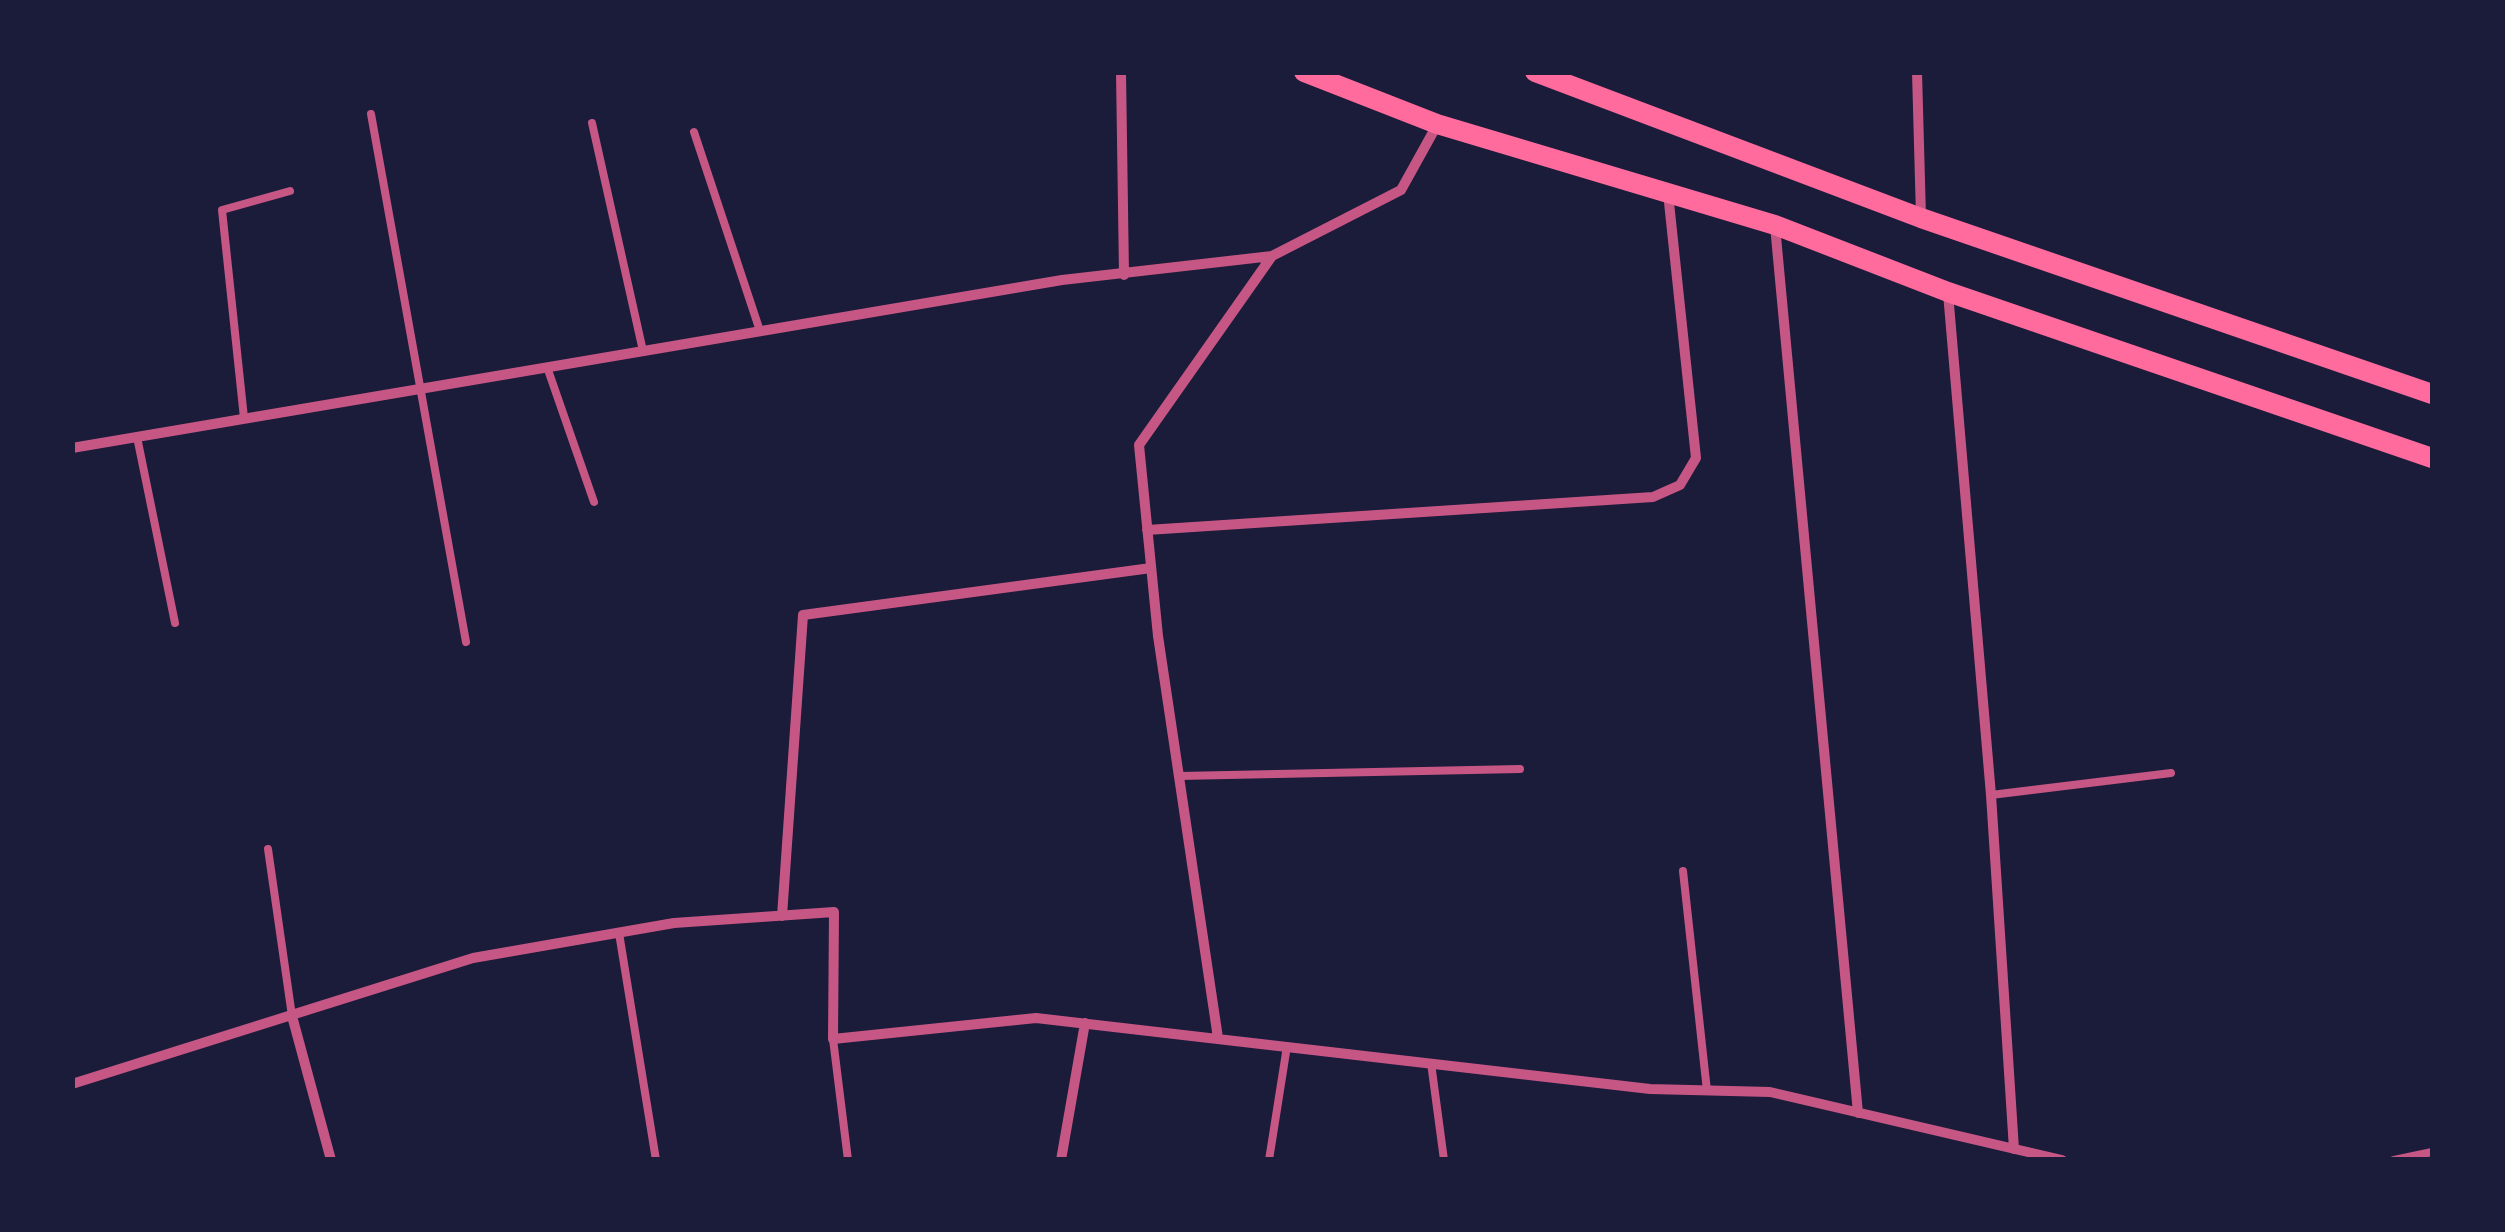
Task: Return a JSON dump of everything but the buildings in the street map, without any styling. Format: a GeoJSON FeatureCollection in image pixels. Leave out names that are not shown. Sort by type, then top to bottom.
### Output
{"type":"FeatureCollection","features":[{"type":"Feature","properties":{"kind":"main road"},"geometry":{"type":"LineString","coordinates":[[1304,72],[1437,124],[1775,225],[1948,292],[2432,458]]}},
{"type":"Feature","properties":{"kind":"main road"},"geometry":{"type":"LineString","coordinates":[[1535,72],[1921,218],[2432,394]]}},
{"type":"Feature","properties":{"kind":"street"},"geometry":{"type":"LineString","coordinates":[[1121,72],[1124,275]]}},
{"type":"Feature","properties":{"kind":"street"},"geometry":{"type":"LineString","coordinates":[[1917,72],[1921,218]]}},
{"type":"Feature","properties":{"kind":"street"},"geometry":{"type":"LineString","coordinates":[[72,448],[1062,280],[1272,256],[1401,190],[1437,124]]}},
{"type":"Feature","properties":{"kind":"street"},"geometry":{"type":"LineString","coordinates":[[1147,530],[1652,497],[1680,485],[1696,458],[1668,193]]}},
{"type":"Feature","properties":{"kind":"street"},"geometry":{"type":"LineString","coordinates":[[1775,225],[1858,1113]]}},
{"type":"Feature","properties":{"kind":"street"},"geometry":{"type":"LineString","coordinates":[[1218,1038],[1151,568],[1139,445],[1272,256]]}},
{"type":"Feature","properties":{"kind":"street"},"geometry":{"type":"LineString","coordinates":[[1948,292],[1991,795],[2014,1149]]}},
{"type":"Feature","properties":{"kind":"street"},"geometry":{"type":"LineString","coordinates":[[782,916],[803,615],[1151,568]]}},
{"type":"Feature","properties":{"kind":"street"},"geometry":{"type":"LineString","coordinates":[[72,1084],[473,958],[674,923],[834,912],[833,1039],[1036,1018],[1650,1089],[1770,1092],[2062,1160]]}},
{"type":"Feature","properties":{"kind":"street"},"geometry":{"type":"LineString","coordinates":[[292,1016],[331,1160]]}},
{"type":"Feature","properties":{"kind":"street"},"geometry":{"type":"LineString","coordinates":[[1061,1160],[1084,1023]]}},
{"type":"Feature","properties":{"kind":"lane"},"geometry":{"type":"LineString","coordinates":[[371,114],[466,642]]}},
{"type":"Feature","properties":{"kind":"lane"},"geometry":{"type":"LineString","coordinates":[[592,123],[642,351]]}},
{"type":"Feature","properties":{"kind":"lane"},"geometry":{"type":"LineString","coordinates":[[694,132],[760,332]]}},
{"type":"Feature","properties":{"kind":"lane"},"geometry":{"type":"LineString","coordinates":[[244,418],[222,210],[290,191]]}},
{"type":"Feature","properties":{"kind":"lane"},"geometry":{"type":"LineString","coordinates":[[547,367],[594,502]]}},
{"type":"Feature","properties":{"kind":"lane"},"geometry":{"type":"LineString","coordinates":[[137,437],[175,623]]}},
{"type":"Feature","properties":{"kind":"lane"},"geometry":{"type":"LineString","coordinates":[[1179,776],[1520,769]]}},
{"type":"Feature","properties":{"kind":"lane"},"geometry":{"type":"LineString","coordinates":[[1991,795],[2172,773]]}},
{"type":"Feature","properties":{"kind":"lane"},"geometry":{"type":"LineString","coordinates":[[268,849],[292,1016]]}},
{"type":"Feature","properties":{"kind":"lane"},"geometry":{"type":"LineString","coordinates":[[1683,871],[1707,1091]]}},
{"type":"Feature","properties":{"kind":"lane"},"geometry":{"type":"LineString","coordinates":[[619,933],[656,1160]]}},
{"type":"Feature","properties":{"kind":"lane"},"geometry":{"type":"LineString","coordinates":[[833,1039],[848,1160]]}},
{"type":"Feature","properties":{"kind":"lane"},"geometry":{"type":"LineString","coordinates":[[1269,1160],[1287,1046]]}},
{"type":"Feature","properties":{"kind":"lane"},"geometry":{"type":"LineString","coordinates":[[1430,1063],[1444,1160]]}},
{"type":"Feature","properties":{"kind":"lane"},"geometry":{"type":"LineString","coordinates":[[2394,1160],[2432,1152]]}}]}
